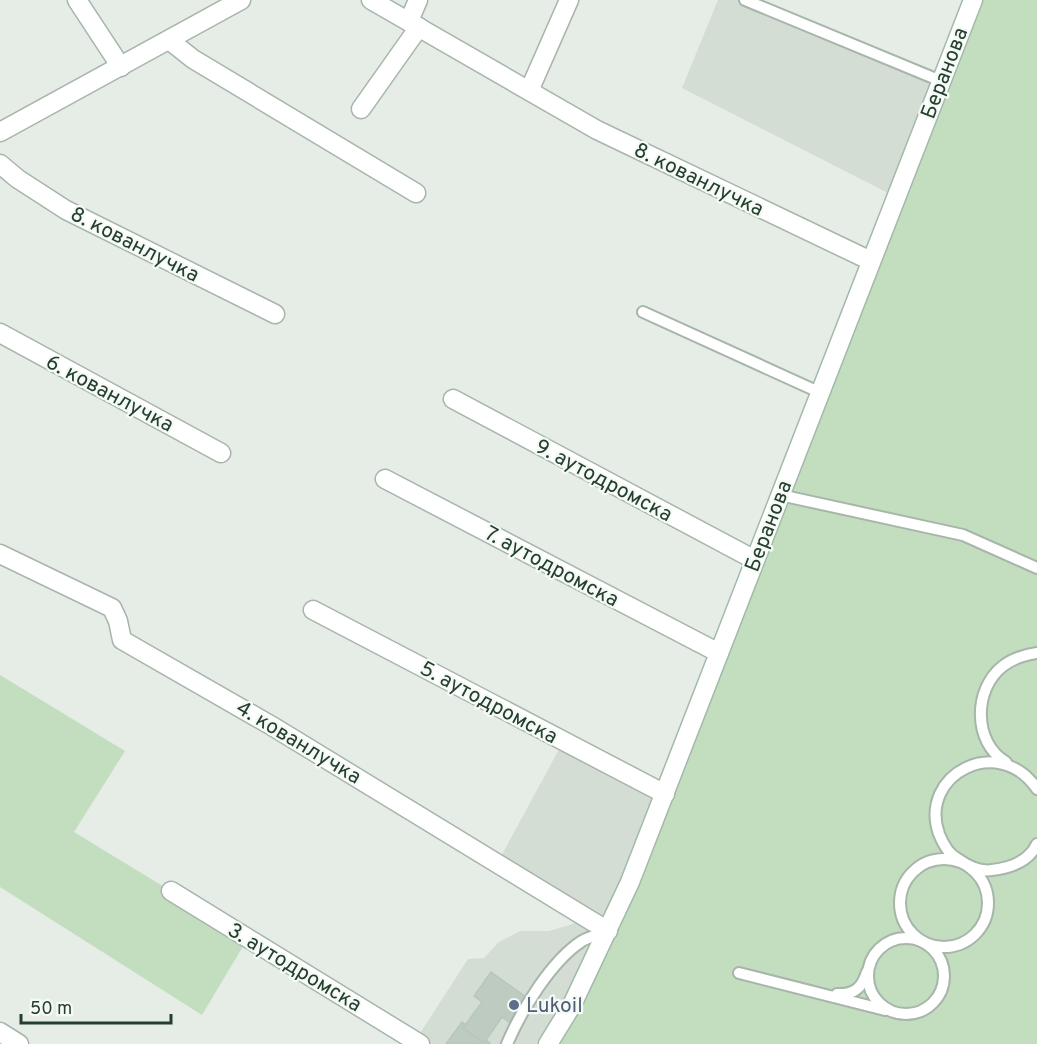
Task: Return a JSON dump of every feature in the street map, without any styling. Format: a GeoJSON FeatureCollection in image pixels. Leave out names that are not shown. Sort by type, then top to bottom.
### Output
{"type":"FeatureCollection","features":[{"type":"Feature","properties":{"kind":"street"},"geometry":{"type":"LineString","coordinates":[[77,0],[121,67]]}},
{"type":"Feature","properties":{"kind":"street"},"geometry":{"type":"LineString","coordinates":[[0,132],[241,0]]}},
{"type":"Feature","properties":{"kind":"street","name":"8. кованлучка"},"geometry":{"type":"LineString","coordinates":[[371,0],[597,129],[871,261]]}},
{"type":"Feature","properties":{"kind":"street"},"geometry":{"type":"LineString","coordinates":[[361,108],[414,24],[418,0]]}},
{"type":"Feature","properties":{"kind":"street"},"geometry":{"type":"LineString","coordinates":[[529,91],[569,0]]}},
{"type":"Feature","properties":{"kind":"street","name":"Беранова"},"geometry":{"type":"LineString","coordinates":[[548,1044],[572,1005],[609,931],[665,794],[972,0]]}},
{"type":"Feature","properties":{"kind":"street"},"geometry":{"type":"LineString","coordinates":[[169,40],[193,59],[416,193]]}},
{"type":"Feature","properties":{"kind":"street","name":"8. кованлучка"},"geometry":{"type":"LineString","coordinates":[[0,164],[18,179],[66,210],[275,314]]}},
{"type":"Feature","properties":{"kind":"street","name":"6. кованлучка"},"geometry":{"type":"LineString","coordinates":[[0,333],[220,453]]}},
{"type":"Feature","properties":{"kind":"street","name":"9. аутодромска"},"geometry":{"type":"LineString","coordinates":[[453,399],[755,560]]}},
{"type":"Feature","properties":{"kind":"street","name":"7. аутодромска"},"geometry":{"type":"LineString","coordinates":[[385,479],[719,652]]}},
{"type":"Feature","properties":{"kind":"street","name":"4. кованлучка"},"geometry":{"type":"LineString","coordinates":[[0,554],[112,608],[118,621],[122,640],[283,732],[609,931]]}},
{"type":"Feature","properties":{"kind":"street","name":"5. аутодромска"},"geometry":{"type":"LineString","coordinates":[[313,610],[665,794]]}},
{"type":"Feature","properties":{"kind":"street","name":"3. аутодромска"},"geometry":{"type":"LineString","coordinates":[[171,891],[420,1044]]}},
{"type":"Feature","properties":{"kind":"street"},"geometry":{"type":"LineString","coordinates":[[0,1032],[19,1044]]}},
{"type":"Feature","properties":{"kind":"lane"},"geometry":{"type":"LineString","coordinates":[[745,0],[941,81]]}},
{"type":"Feature","properties":{"kind":"lane"},"geometry":{"type":"LineString","coordinates":[[643,312],[821,393]]}},
{"type":"Feature","properties":{"kind":"lane"},"geometry":{"type":"LineString","coordinates":[[780,495],[963,535],[1037,568]]}},
{"type":"Feature","properties":{"kind":"lane"},"geometry":{"type":"LineString","coordinates":[[1037,653],[1020,656],[1002,667],[988,684],[981,704],[981,723],[987,742],[998,758],[1030,779],[1037,789]]}},
{"type":"Feature","properties":{"kind":"lane"},"geometry":{"type":"LineString","coordinates":[[814,991],[847,994],[857,990],[864,981],[876,953],[895,939],[907,938],[933,946],[948,947],[963,943],[975,934],[984,921],[988,907],[987,891],[980,878],[954,857],[943,844],[937,827],[936,810],[941,793],[958,773],[981,762],[999,762],[1037,775]]}},
{"type":"Feature","properties":{"kind":"lane"},"geometry":{"type":"LineString","coordinates":[[739,973],[894,1012],[907,1014],[920,1012],[940,995],[944,982],[944,969],[939,956],[908,929],[902,917],[900,896],[908,877],[918,867],[943,858],[987,871],[1006,869],[1022,861],[1037,844]]}},
{"type":"Feature","properties":{"kind":"lane"},"geometry":{"type":"LineString","coordinates":[[507,1044],[528,1005],[563,957],[583,941],[609,931]]}},
{"type":"Feature","properties":{"kind":"lane"},"geometry":{"type":"LineString","coordinates":[[870,964],[868,976],[875,998],[883,1007],[894,1012]]}},
{"type":"Feature","properties":{"kind":"shaded area"},"geometry":{"type":"Polygon","coordinates":[[[718,0],[745,0],[941,81],[896,197],[682,88],[718,0]]]}},
{"type":"Feature","properties":{"kind":"shaded area"},"geometry":{"type":"Polygon","coordinates":[[[563,742],[665,794],[548,1044],[420,1044],[415,1041],[468,959],[484,958],[499,942],[520,931],[549,931],[573,924],[581,914],[498,862],[563,742]]]}},
{"type":"Feature","properties":{"kind":"green space"},"geometry":{"type":"Polygon","coordinates":[[[973,0],[1037,0],[1037,1044],[548,1044],[572,1005],[973,0]]]}},
{"type":"Feature","properties":{"kind":"green space"},"geometry":{"type":"Polygon","coordinates":[[[0,675],[125,751],[74,832],[248,938],[202,1015],[0,887],[0,675]]]}},
{"type":"Feature","properties":{"kind":"building"},"geometry":{"type":"Polygon","coordinates":[[[491,972],[526,997],[509,1022],[502,1017],[484,1043],[463,1028],[482,1002],[474,996],[491,972]]]}},
{"type":"Feature","properties":{"kind":"building"},"geometry":{"type":"Polygon","coordinates":[[[462,1022],[465,1024],[463,1028],[484,1043],[486,1040],[490,1043],[446,1044],[462,1022]]]}},
{"type":"Feature","properties":{"kind":"place","name":"Lukoil"},"geometry":{"type":"Point","coordinates":[514,1005]}}]}
